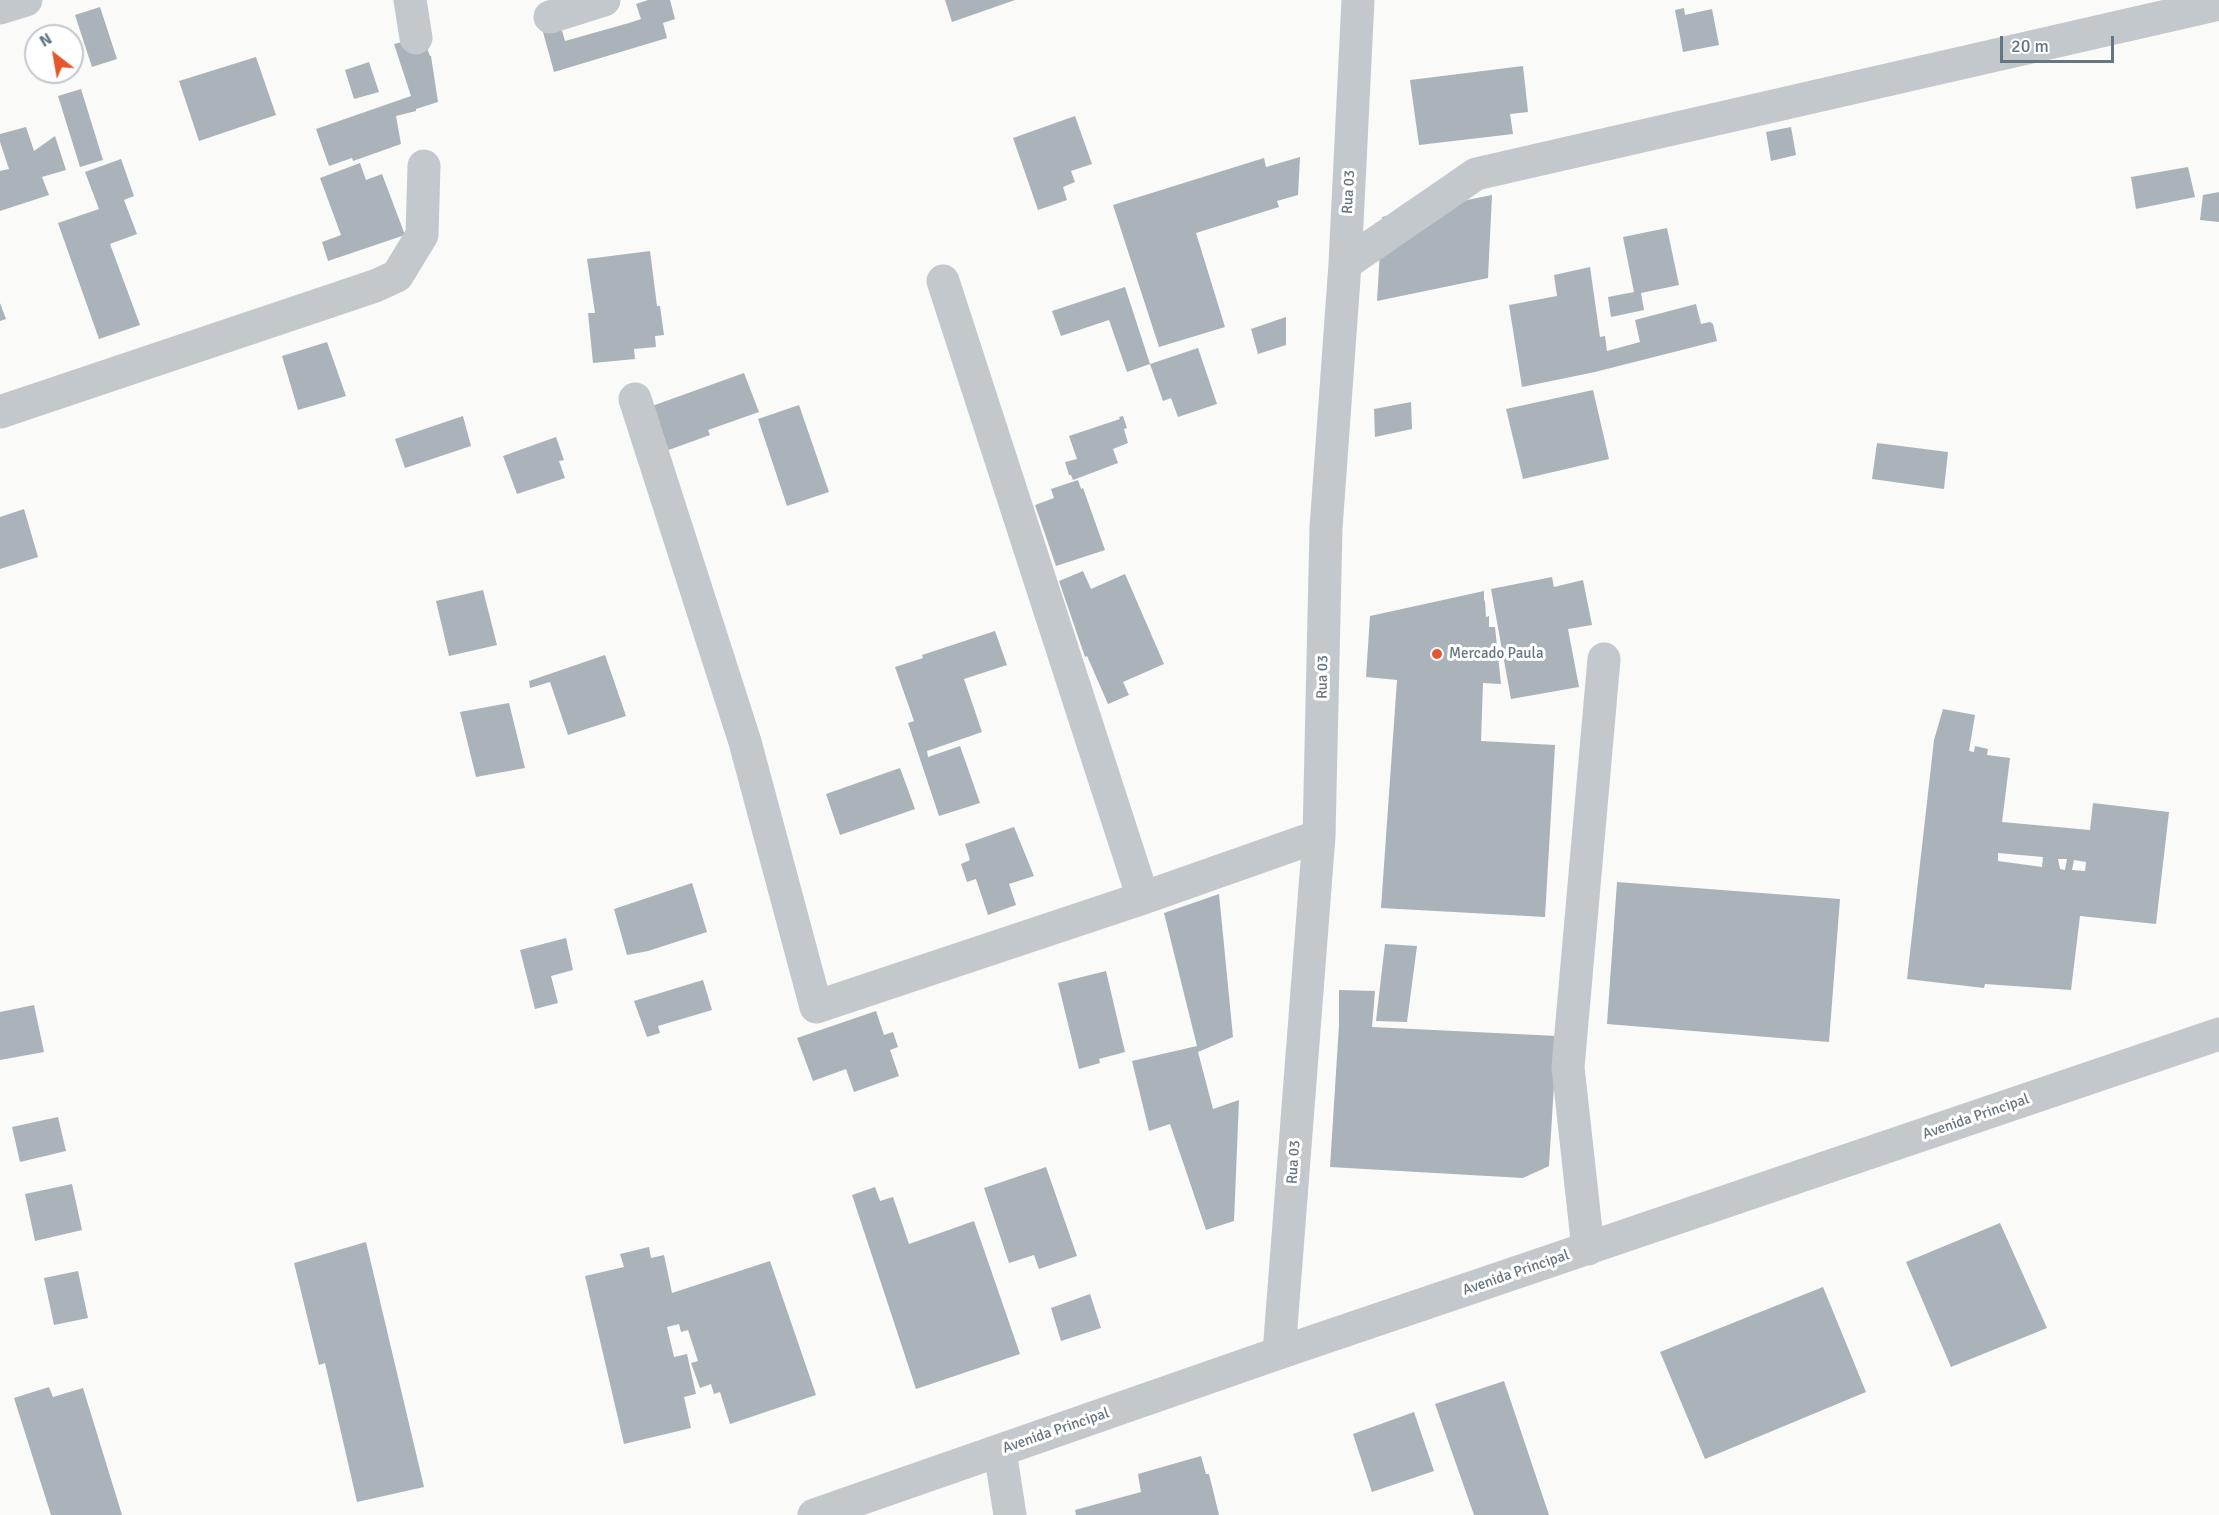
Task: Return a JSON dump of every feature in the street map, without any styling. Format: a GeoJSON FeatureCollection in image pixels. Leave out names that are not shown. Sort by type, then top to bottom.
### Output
{"type":"FeatureCollection","features":[{"type":"Feature","properties":{"kind":"street"},"geometry":{"type":"LineString","coordinates":[[0,8],[26,0]]}},
{"type":"Feature","properties":{"kind":"street"},"geometry":{"type":"LineString","coordinates":[[410,0],[416,38]]}},
{"type":"Feature","properties":{"kind":"street"},"geometry":{"type":"LineString","coordinates":[[549,17],[604,0]]}},
{"type":"Feature","properties":{"kind":"street","name":"Rua 03"},"geometry":{"type":"LineString","coordinates":[[1279,1353],[1319,836],[1326,528],[1345,264],[1358,0]]}},
{"type":"Feature","properties":{"kind":"street"},"geometry":{"type":"LineString","coordinates":[[1345,264],[1476,174],[2219,4]]}},
{"type":"Feature","properties":{"kind":"street"},"geometry":{"type":"LineString","coordinates":[[0,412],[375,286],[397,276],[422,235],[424,166]]}},
{"type":"Feature","properties":{"kind":"street"},"geometry":{"type":"LineString","coordinates":[[943,281],[1143,898]]}},
{"type":"Feature","properties":{"kind":"street"},"geometry":{"type":"LineString","coordinates":[[635,399],[745,742],[816,1007],[1143,898],[1319,836]]}},
{"type":"Feature","properties":{"kind":"street"},"geometry":{"type":"LineString","coordinates":[[1588,1249],[1568,1067],[1604,660]]}},
{"type":"Feature","properties":{"kind":"street","name":"Avenida Principal"},"geometry":{"type":"LineString","coordinates":[[815,1515],[1279,1353],[2219,1034]]}},
{"type":"Feature","properties":{"kind":"street"},"geometry":{"type":"LineString","coordinates":[[1000,1451],[1010,1515]]}},
{"type":"Feature","properties":{"kind":"building"},"geometry":{"type":"Polygon","coordinates":[[[648,0],[670,0],[675,19],[663,23],[667,38],[554,72],[543,32],[561,27],[565,41],[629,23],[641,19],[636,4],[648,0]]]}},
{"type":"Feature","properties":{"kind":"building"},"geometry":{"type":"Polygon","coordinates":[[[945,0],[1015,0],[952,22],[945,0]]]}},
{"type":"Feature","properties":{"kind":"building"},"geometry":{"type":"Polygon","coordinates":[[[100,7],[117,59],[92,67],[84,43],[84,24],[78,24],[75,15],[100,7]]]}},
{"type":"Feature","properties":{"kind":"building"},"geometry":{"type":"Polygon","coordinates":[[[1684,8],[1685,15],[1712,9],[1719,45],[1683,52],[1675,10],[1684,8]]]}},
{"type":"Feature","properties":{"kind":"building"},"geometry":{"type":"Polygon","coordinates":[[[423,37],[431,56],[438,102],[396,116],[401,144],[353,161],[352,158],[329,166],[316,129],[411,96],[394,44],[423,37]]]}},
{"type":"Feature","properties":{"kind":"building"},"geometry":{"type":"Polygon","coordinates":[[[256,57],[276,115],[199,141],[179,81],[256,57]]]}},
{"type":"Feature","properties":{"kind":"building"},"geometry":{"type":"Polygon","coordinates":[[[369,62],[379,92],[354,99],[345,70],[369,62]]]}},
{"type":"Feature","properties":{"kind":"building"},"geometry":{"type":"Polygon","coordinates":[[[1523,66],[1528,112],[1510,114],[1513,134],[1419,145],[1410,80],[1523,66]]]}},
{"type":"Feature","properties":{"kind":"building"},"geometry":{"type":"Polygon","coordinates":[[[81,89],[103,160],[80,167],[58,96],[81,89]]]}},
{"type":"Feature","properties":{"kind":"building"},"geometry":{"type":"Polygon","coordinates":[[[1075,116],[1092,164],[1071,171],[1075,182],[1063,187],[1067,200],[1038,210],[1013,138],[1075,116]]]}},
{"type":"Feature","properties":{"kind":"building"},"geometry":{"type":"Polygon","coordinates":[[[26,127],[34,151],[55,136],[66,170],[42,177],[49,195],[0,211],[0,171],[9,169],[0,142],[0,134],[26,127]]]}},
{"type":"Feature","properties":{"kind":"building"},"geometry":{"type":"Polygon","coordinates":[[[1791,127],[1796,155],[1771,161],[1766,132],[1791,127]]]}},
{"type":"Feature","properties":{"kind":"building"},"geometry":{"type":"Polygon","coordinates":[[[1300,157],[1298,195],[1277,201],[1279,207],[1196,233],[1225,327],[1159,347],[1113,205],[1264,158],[1266,167],[1300,157]]]}},
{"type":"Feature","properties":{"kind":"building"},"geometry":{"type":"Polygon","coordinates":[[[121,159],[134,196],[124,200],[137,234],[110,244],[140,325],[99,339],[58,223],[99,209],[85,172],[121,159]]]}},
{"type":"Feature","properties":{"kind":"building"},"geometry":{"type":"Polygon","coordinates":[[[360,163],[366,180],[382,174],[405,235],[328,261],[322,242],[341,235],[320,178],[360,163]]]}},
{"type":"Feature","properties":{"kind":"building"},"geometry":{"type":"Polygon","coordinates":[[[2188,167],[2195,197],[2136,209],[2131,177],[2188,167]]]}},
{"type":"Feature","properties":{"kind":"building"},"geometry":{"type":"Polygon","coordinates":[[[2219,192],[2219,222],[2200,220],[2203,195],[2219,192]]]}},
{"type":"Feature","properties":{"kind":"building"},"geometry":{"type":"Polygon","coordinates":[[[1492,195],[1488,278],[1377,301],[1382,217],[1492,195]]]}},
{"type":"Feature","properties":{"kind":"building"},"geometry":{"type":"Polygon","coordinates":[[[1667,228],[1679,285],[1641,293],[1644,310],[1611,317],[1608,297],[1634,292],[1623,237],[1667,228]]]}},
{"type":"Feature","properties":{"kind":"building"},"geometry":{"type":"Polygon","coordinates":[[[650,251],[657,306],[660,306],[664,335],[655,336],[656,347],[634,349],[635,359],[593,363],[588,313],[595,313],[587,259],[650,251]]]}},
{"type":"Feature","properties":{"kind":"building"},"geometry":{"type":"Polygon","coordinates":[[[1590,267],[1600,337],[1605,336],[1607,351],[1640,342],[1635,320],[1696,304],[1701,324],[1710,322],[1713,324],[1717,341],[1595,372],[1522,387],[1509,305],[1557,296],[1554,275],[1590,267]]]}},
{"type":"Feature","properties":{"kind":"building"},"geometry":{"type":"Polygon","coordinates":[[[1125,287],[1150,364],[1127,372],[1109,320],[1061,336],[1052,311],[1125,287]]]}},
{"type":"Feature","properties":{"kind":"building"},"geometry":{"type":"Polygon","coordinates":[[[0,303],[6,319],[0,321],[0,303]]]}},
{"type":"Feature","properties":{"kind":"building"},"geometry":{"type":"Polygon","coordinates":[[[1286,317],[1286,345],[1258,354],[1251,329],[1286,317]]]}},
{"type":"Feature","properties":{"kind":"building"},"geometry":{"type":"Polygon","coordinates":[[[327,342],[346,396],[298,410],[282,356],[327,342]]]}},
{"type":"Feature","properties":{"kind":"building"},"geometry":{"type":"Polygon","coordinates":[[[1198,348],[1217,404],[1178,417],[1171,398],[1163,401],[1150,364],[1198,348]]]}},
{"type":"Feature","properties":{"kind":"building"},"geometry":{"type":"Polygon","coordinates":[[[744,373],[759,412],[708,430],[710,435],[663,452],[652,406],[744,373]]]}},
{"type":"Feature","properties":{"kind":"building"},"geometry":{"type":"Polygon","coordinates":[[[1593,390],[1609,459],[1523,479],[1506,409],[1593,390]]]}},
{"type":"Feature","properties":{"kind":"building"},"geometry":{"type":"Polygon","coordinates":[[[1411,402],[1412,429],[1375,437],[1374,409],[1411,402]]]}},
{"type":"Feature","properties":{"kind":"building"},"geometry":{"type":"Polygon","coordinates":[[[799,405],[829,492],[787,506],[758,419],[799,405]]]}},
{"type":"Feature","properties":{"kind":"building"},"geometry":{"type":"Polygon","coordinates":[[[463,416],[471,446],[405,468],[395,439],[463,416]]]}},
{"type":"Feature","properties":{"kind":"building"},"geometry":{"type":"Polygon","coordinates":[[[1123,416],[1128,443],[1113,449],[1118,463],[1073,480],[1065,462],[1077,459],[1069,436],[1123,416]]]}},
{"type":"Feature","properties":{"kind":"building"},"geometry":{"type":"Polygon","coordinates":[[[556,437],[564,460],[559,461],[565,478],[517,494],[503,456],[556,437]]]}},
{"type":"Feature","properties":{"kind":"building"},"geometry":{"type":"Polygon","coordinates":[[[1877,443],[1948,452],[1944,489],[1872,479],[1877,443]]]}},
{"type":"Feature","properties":{"kind":"building"},"geometry":{"type":"Polygon","coordinates":[[[1078,480],[1105,550],[1056,566],[1035,505],[1054,498],[1051,489],[1078,480]]]}},
{"type":"Feature","properties":{"kind":"building"},"geometry":{"type":"Polygon","coordinates":[[[24,509],[38,557],[0,569],[0,517],[24,509]]]}},
{"type":"Feature","properties":{"kind":"building"},"geometry":{"type":"Polygon","coordinates":[[[1083,571],[1091,589],[1125,574],[1164,664],[1123,682],[1129,695],[1108,704],[1087,656],[1085,657],[1059,581],[1083,571]]]}},
{"type":"Feature","properties":{"kind":"building"},"geometry":{"type":"Polygon","coordinates":[[[1552,577],[1554,587],[1583,580],[1592,625],[1568,629],[1579,687],[1511,699],[1491,589],[1552,577]]]}},
{"type":"Feature","properties":{"kind":"building"},"geometry":{"type":"Polygon","coordinates":[[[483,590],[497,645],[449,656],[436,601],[483,590]]]}},
{"type":"Feature","properties":{"kind":"building"},"geometry":{"type":"Polygon","coordinates":[[[1484,591],[1489,627],[1495,627],[1501,684],[1483,683],[1481,741],[1555,745],[1545,917],[1381,908],[1397,680],[1366,677],[1370,616],[1484,591]]]}},
{"type":"Feature","properties":{"kind":"building"},"geometry":{"type":"Polygon","coordinates":[[[995,631],[1007,665],[964,679],[982,732],[927,751],[928,757],[960,746],[980,803],[939,816],[908,723],[914,721],[895,667],[923,658],[922,655],[995,631]]]}},
{"type":"Feature","properties":{"kind":"building"},"geometry":{"type":"Polygon","coordinates":[[[605,655],[626,716],[568,735],[550,682],[530,688],[529,681],[605,655]]]}},
{"type":"Feature","properties":{"kind":"building"},"geometry":{"type":"Polygon","coordinates":[[[509,703],[525,768],[476,777],[460,712],[509,703]]]}},
{"type":"Feature","properties":{"kind":"building"},"geometry":{"type":"Polygon","coordinates":[[[1943,709],[1975,715],[1969,751],[1974,752],[1975,746],[1988,749],[1987,755],[2010,758],[2002,822],[2090,830],[2093,803],[2169,812],[2156,924],[2080,916],[2071,990],[1985,984],[1984,988],[1907,979],[1934,740],[1943,709]],[[1998,853],[1998,861],[2042,867],[2043,857],[1998,853]],[[2058,859],[2060,869],[2065,870],[2067,859],[2058,859]],[[2074,860],[2072,870],[2085,871],[2086,862],[2074,860]]]}},
{"type":"Feature","properties":{"kind":"building"},"geometry":{"type":"Polygon","coordinates":[[[900,768],[915,809],[840,835],[826,794],[900,768]]]}},
{"type":"Feature","properties":{"kind":"building"},"geometry":{"type":"Polygon","coordinates":[[[1014,827],[1034,876],[1009,884],[1016,905],[988,915],[976,879],[967,882],[961,864],[970,860],[965,844],[1014,827]]]}},
{"type":"Feature","properties":{"kind":"building"},"geometry":{"type":"Polygon","coordinates":[[[1617,882],[1840,899],[1829,1042],[1607,1024],[1617,882]]]}},
{"type":"Feature","properties":{"kind":"building"},"geometry":{"type":"Polygon","coordinates":[[[692,883],[707,932],[648,951],[627,955],[614,909],[692,883]]]}},
{"type":"Feature","properties":{"kind":"building"},"geometry":{"type":"Polygon","coordinates":[[[1219,894],[1233,1037],[1198,1052],[1213,1109],[1239,1100],[1234,1221],[1206,1230],[1170,1124],[1149,1131],[1132,1061],[1197,1046],[1164,913],[1219,894]]]}},
{"type":"Feature","properties":{"kind":"building"},"geometry":{"type":"Polygon","coordinates":[[[566,938],[573,970],[551,976],[558,1003],[535,1009],[520,950],[566,938]]]}},
{"type":"Feature","properties":{"kind":"building"},"geometry":{"type":"Polygon","coordinates":[[[1385,944],[1417,946],[1407,1022],[1376,1021],[1385,944]]]}},
{"type":"Feature","properties":{"kind":"building"},"geometry":{"type":"Polygon","coordinates":[[[1106,971],[1125,1052],[1099,1059],[1100,1063],[1079,1069],[1058,983],[1106,971]]]}},
{"type":"Feature","properties":{"kind":"building"},"geometry":{"type":"Polygon","coordinates":[[[703,980],[712,1010],[658,1026],[660,1033],[647,1037],[634,1001],[703,980]]]}},
{"type":"Feature","properties":{"kind":"building"},"geometry":{"type":"Polygon","coordinates":[[[1339,990],[1375,991],[1372,1027],[1557,1036],[1549,1166],[1523,1178],[1330,1167],[1339,990]]]}},
{"type":"Feature","properties":{"kind":"building"},"geometry":{"type":"Polygon","coordinates":[[[34,1005],[44,1052],[0,1060],[0,1012],[34,1005]]]}},
{"type":"Feature","properties":{"kind":"building"},"geometry":{"type":"Polygon","coordinates":[[[876,1011],[884,1035],[893,1032],[898,1047],[890,1050],[899,1076],[854,1092],[846,1069],[813,1081],[797,1038],[876,1011]]]}},
{"type":"Feature","properties":{"kind":"building"},"geometry":{"type":"Polygon","coordinates":[[[58,1117],[66,1151],[20,1162],[12,1127],[58,1117]]]}},
{"type":"Feature","properties":{"kind":"building"},"geometry":{"type":"Polygon","coordinates":[[[1046,1167],[1077,1256],[1039,1269],[1034,1255],[1009,1263],[984,1188],[1046,1167]]]}},
{"type":"Feature","properties":{"kind":"building"},"geometry":{"type":"Polygon","coordinates":[[[72,1184],[82,1230],[35,1241],[25,1194],[72,1184]]]}},
{"type":"Feature","properties":{"kind":"building"},"geometry":{"type":"Polygon","coordinates":[[[875,1187],[880,1201],[893,1197],[909,1244],[974,1221],[1020,1354],[916,1389],[852,1195],[875,1187]]]}},
{"type":"Feature","properties":{"kind":"building"},"geometry":{"type":"Polygon","coordinates":[[[2000,1223],[2047,1328],[1951,1367],[1906,1262],[2000,1223]]]}},
{"type":"Feature","properties":{"kind":"building"},"geometry":{"type":"Polygon","coordinates":[[[366,1242],[424,1487],[357,1502],[325,1363],[319,1365],[294,1263],[366,1242]]]}},
{"type":"Feature","properties":{"kind":"building"},"geometry":{"type":"Polygon","coordinates":[[[649,1247],[651,1258],[664,1255],[672,1293],[770,1261],[816,1395],[730,1424],[720,1392],[714,1394],[711,1384],[700,1388],[691,1363],[698,1361],[688,1330],[681,1332],[679,1324],[667,1327],[674,1357],[687,1354],[696,1394],[684,1397],[691,1428],[624,1444],[585,1276],[624,1267],[620,1254],[649,1247]]]}},
{"type":"Feature","properties":{"kind":"building"},"geometry":{"type":"Polygon","coordinates":[[[78,1271],[88,1318],[54,1325],[44,1278],[78,1271]]]}},
{"type":"Feature","properties":{"kind":"building"},"geometry":{"type":"Polygon","coordinates":[[[1823,1287],[1866,1392],[1705,1459],[1660,1352],[1823,1287]]]}},
{"type":"Feature","properties":{"kind":"building"},"geometry":{"type":"Polygon","coordinates":[[[1090,1294],[1101,1328],[1061,1341],[1051,1308],[1090,1294]]]}},
{"type":"Feature","properties":{"kind":"building"},"geometry":{"type":"Polygon","coordinates":[[[1504,1381],[1549,1515],[1474,1515],[1435,1404],[1504,1381]]]}},
{"type":"Feature","properties":{"kind":"building"},"geometry":{"type":"Polygon","coordinates":[[[49,1387],[53,1397],[83,1388],[122,1515],[51,1515],[14,1398],[49,1387]]]}},
{"type":"Feature","properties":{"kind":"building"},"geometry":{"type":"Polygon","coordinates":[[[1414,1412],[1434,1471],[1372,1492],[1353,1434],[1414,1412]]]}},
{"type":"Feature","properties":{"kind":"building"},"geometry":{"type":"Polygon","coordinates":[[[1201,1456],[1206,1474],[1209,1474],[1219,1515],[1076,1515],[1075,1510],[1141,1492],[1138,1474],[1201,1456]]]}},
{"type":"Feature","properties":{"kind":"place","name":"Mercado Paula"},"geometry":{"type":"Point","coordinates":[1437,654]}}]}
